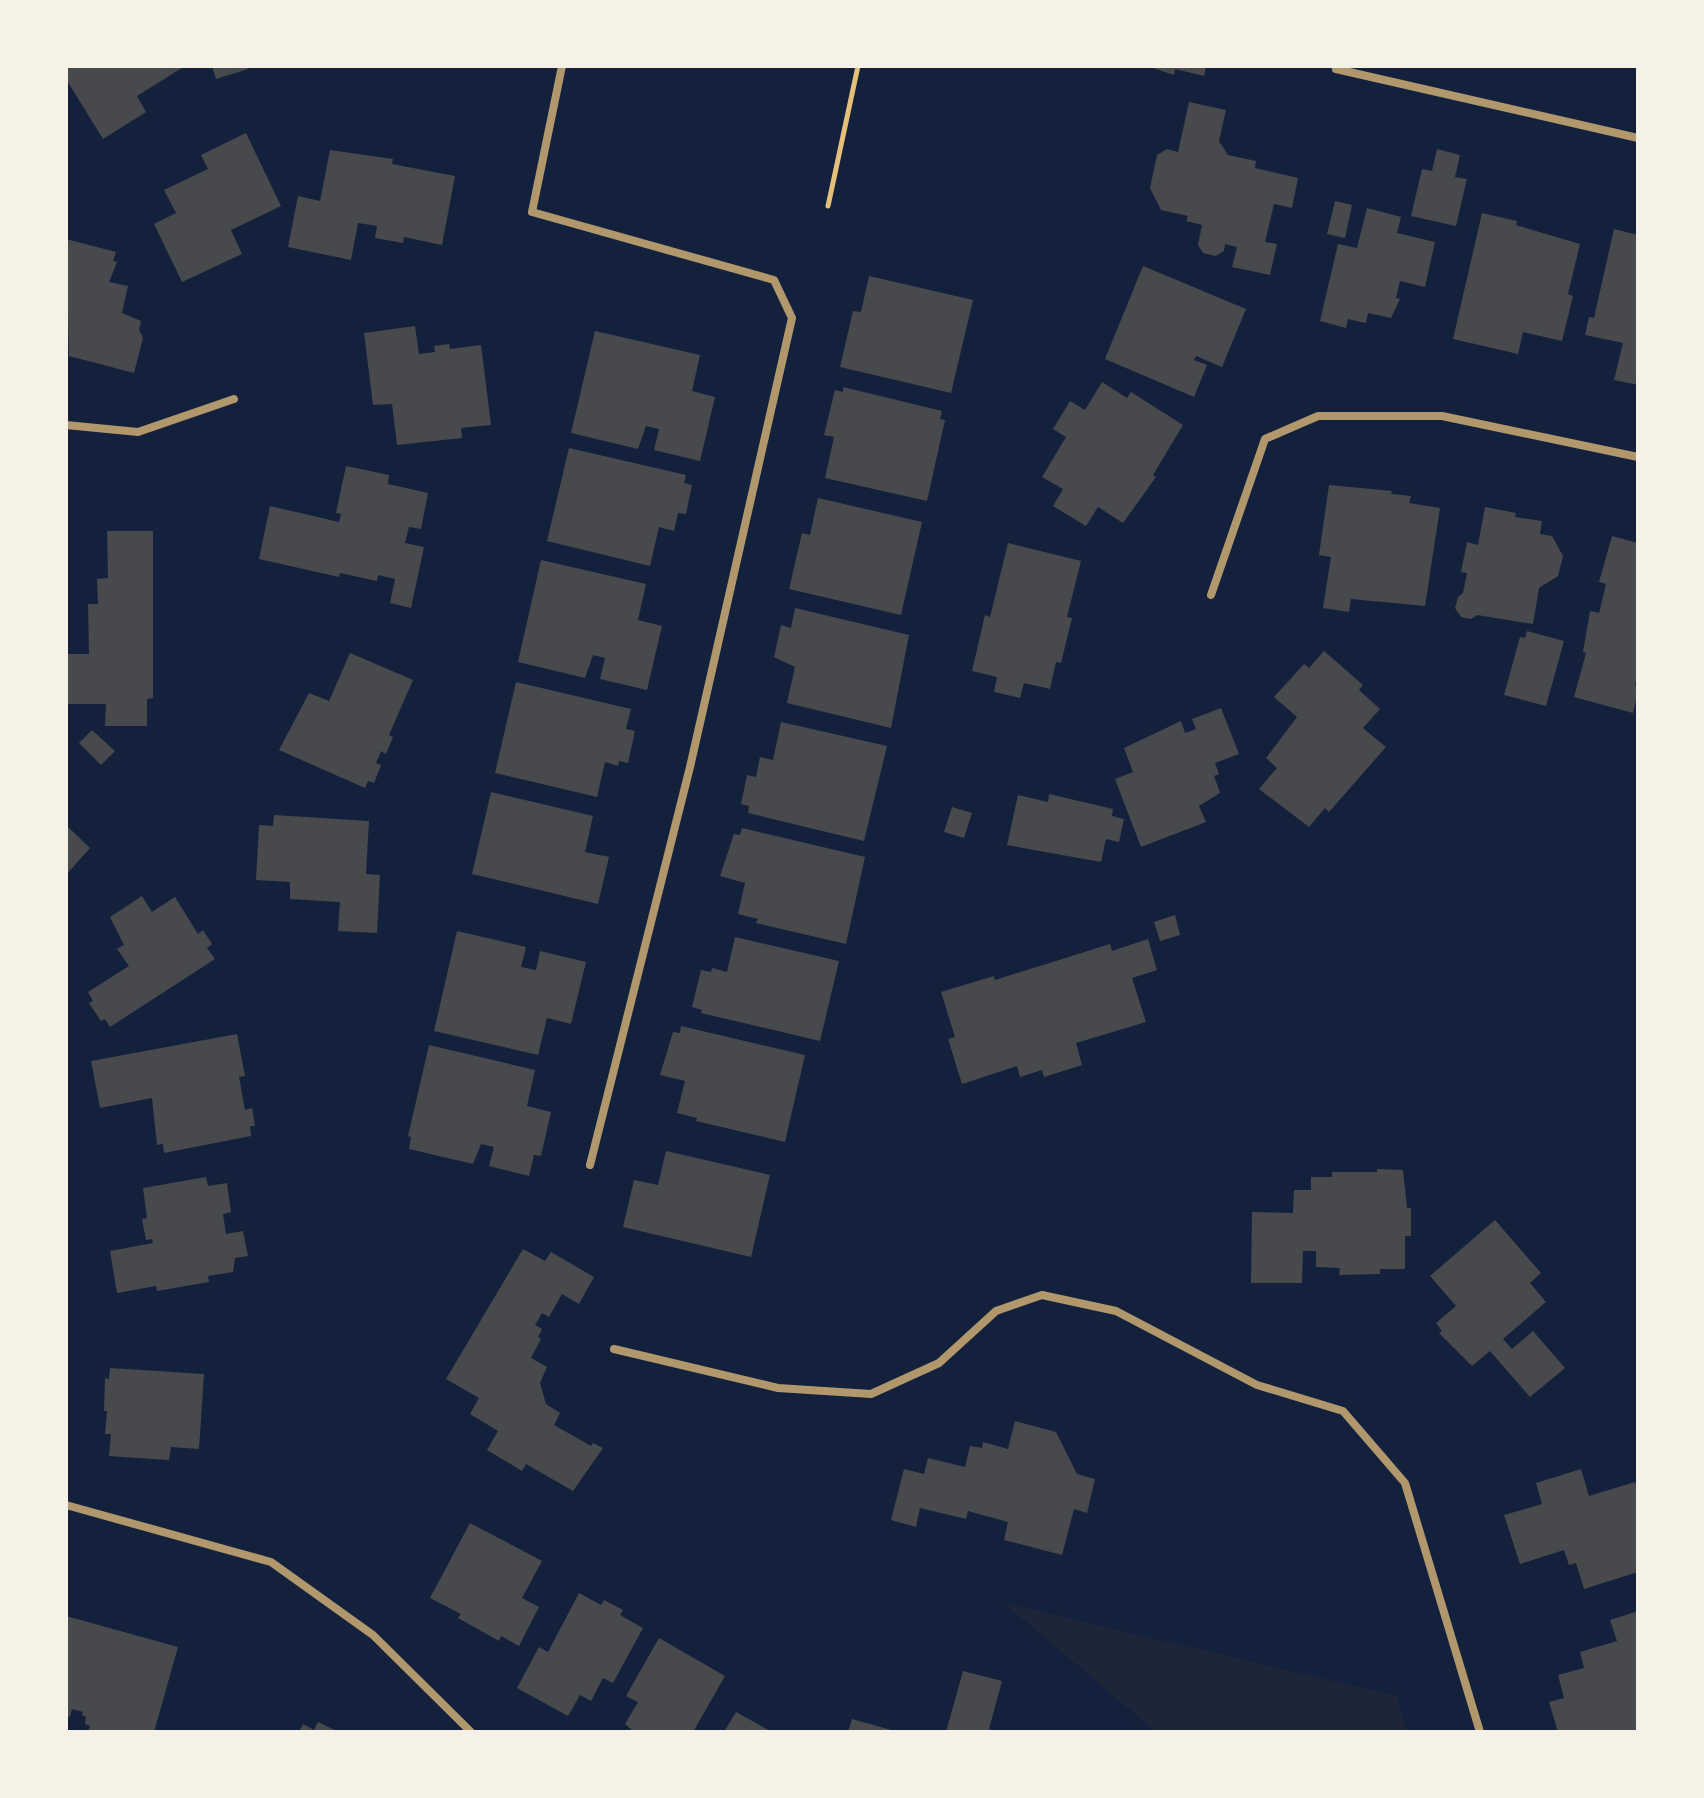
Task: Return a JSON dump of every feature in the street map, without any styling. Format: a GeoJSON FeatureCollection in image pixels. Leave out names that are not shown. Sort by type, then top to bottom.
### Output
{"type":"FeatureCollection","features":[{"type":"Feature","properties":{"kind":"street"},"geometry":{"type":"LineString","coordinates":[[562,66],[532,212],[774,280],[792,318],[690,767],[590,1165]]}},
{"type":"Feature","properties":{"kind":"street"},"geometry":{"type":"LineString","coordinates":[[1336,69],[1638,138]]}},
{"type":"Feature","properties":{"kind":"street"},"geometry":{"type":"LineString","coordinates":[[66,425],[138,432],[234,399]]}},
{"type":"Feature","properties":{"kind":"street"},"geometry":{"type":"LineString","coordinates":[[1211,595],[1265,439],[1318,416],[1442,416],[1638,457]]}},
{"type":"Feature","properties":{"kind":"street"},"geometry":{"type":"LineString","coordinates":[[614,1349],[778,1388],[871,1394],[939,1363],[996,1311],[1042,1295],[1116,1311],[1257,1385],[1343,1411],[1405,1483],[1480,1732]]}},
{"type":"Feature","properties":{"kind":"street"},"geometry":{"type":"LineString","coordinates":[[66,1505],[271,1562],[373,1635],[471,1732]]}},
{"type":"Feature","properties":{"kind":"path"},"geometry":{"type":"LineString","coordinates":[[828,206],[858,66]]}},
{"type":"Feature","properties":{"kind":"shaded area"},"geometry":{"type":"Polygon","coordinates":[[[1004,1603],[1396,1696],[1407,1732],[1156,1732],[1004,1603]]]}},
{"type":"Feature","properties":{"kind":"building"},"geometry":{"type":"Polygon","coordinates":[[[66,66],[185,66],[137,96],[146,112],[103,139],[66,79],[66,66]]]}},
{"type":"Feature","properties":{"kind":"building"},"geometry":{"type":"Polygon","coordinates":[[[212,66],[247,66],[248,69],[216,79],[212,66]]]}},
{"type":"Feature","properties":{"kind":"building"},"geometry":{"type":"Polygon","coordinates":[[[1147,66],[1206,66],[1204,76],[1175,69],[1174,75],[1147,66]]]}},
{"type":"Feature","properties":{"kind":"building"},"geometry":{"type":"Polygon","coordinates":[[[1189,102],[1226,110],[1219,141],[1228,155],[1256,161],[1255,168],[1298,178],[1292,208],[1274,204],[1265,242],[1277,244],[1270,275],[1232,267],[1237,247],[1225,244],[1224,251],[1216,256],[1203,253],[1198,245],[1202,225],[1186,221],[1188,216],[1161,210],[1150,188],[1157,155],[1167,149],[1178,152],[1189,102]]]}},
{"type":"Feature","properties":{"kind":"building"},"geometry":{"type":"Polygon","coordinates":[[[246,133],[281,206],[231,230],[242,254],[182,282],[154,224],[176,213],[164,190],[208,169],[201,155],[246,133]]]}},
{"type":"Feature","properties":{"kind":"building"},"geometry":{"type":"Polygon","coordinates":[[[1437,149],[1460,155],[1455,177],[1467,179],[1456,226],[1411,216],[1422,169],[1432,171],[1437,149]]]}},
{"type":"Feature","properties":{"kind":"building"},"geometry":{"type":"Polygon","coordinates":[[[330,150],[393,159],[392,164],[455,176],[442,245],[404,237],[403,243],[375,238],[377,226],[358,223],[351,260],[288,247],[298,196],[320,201],[330,150]]]}},
{"type":"Feature","properties":{"kind":"building"},"geometry":{"type":"Polygon","coordinates":[[[1335,201],[1352,205],[1345,238],[1327,234],[1335,201]]]}},
{"type":"Feature","properties":{"kind":"building"},"geometry":{"type":"Polygon","coordinates":[[[1367,208],[1401,217],[1397,233],[1435,242],[1425,287],[1400,281],[1396,298],[1400,299],[1391,318],[1368,313],[1366,323],[1348,319],[1346,328],[1320,321],[1338,244],[1357,248],[1367,208]]]}},
{"type":"Feature","properties":{"kind":"building"},"geometry":{"type":"Polygon","coordinates":[[[1482,213],[1517,221],[1516,225],[1580,244],[1568,294],[1573,296],[1562,341],[1523,332],[1518,354],[1453,339],[1482,213]]]}},
{"type":"Feature","properties":{"kind":"building"},"geometry":{"type":"Polygon","coordinates":[[[1614,229],[1638,235],[1638,385],[1614,380],[1623,343],[1585,335],[1589,317],[1594,318],[1614,229]]]}},
{"type":"Feature","properties":{"kind":"building"},"geometry":{"type":"Polygon","coordinates":[[[66,239],[116,252],[113,261],[117,262],[109,282],[128,286],[122,313],[141,321],[139,330],[143,338],[134,373],[69,356],[66,239]]]}},
{"type":"Feature","properties":{"kind":"building"},"geometry":{"type":"Polygon","coordinates":[[[1143,266],[1246,309],[1222,367],[1196,356],[1194,360],[1207,365],[1194,397],[1105,359],[1143,266]]]}},
{"type":"Feature","properties":{"kind":"building"},"geometry":{"type":"Polygon","coordinates":[[[869,276],[973,300],[951,393],[840,367],[853,311],[861,312],[869,276]]]}},
{"type":"Feature","properties":{"kind":"building"},"geometry":{"type":"Polygon","coordinates":[[[415,326],[419,354],[435,352],[434,346],[449,344],[450,349],[481,345],[491,425],[461,428],[462,438],[397,445],[392,404],[373,405],[364,333],[415,326]]]}},
{"type":"Feature","properties":{"kind":"building"},"geometry":{"type":"Polygon","coordinates":[[[595,331],[700,355],[692,391],[715,397],[700,461],[654,450],[659,429],[646,426],[638,449],[571,433],[595,331]]]}},
{"type":"Feature","properties":{"kind":"building"},"geometry":{"type":"Polygon","coordinates":[[[1102,382],[1127,398],[1131,392],[1183,425],[1153,475],[1156,477],[1123,523],[1098,507],[1086,526],[1053,506],[1063,489],[1042,477],[1066,437],[1053,429],[1070,401],[1085,410],[1102,382]]]}},
{"type":"Feature","properties":{"kind":"building"},"geometry":{"type":"Polygon","coordinates":[[[843,387],[942,411],[940,419],[945,420],[927,501],[825,478],[834,437],[824,435],[835,390],[843,392],[843,387]]]}},
{"type":"Feature","properties":{"kind":"building"},"geometry":{"type":"Polygon","coordinates":[[[569,448],[686,475],[684,483],[692,485],[686,514],[678,513],[674,531],[659,527],[650,566],[547,541],[569,448]]]}},
{"type":"Feature","properties":{"kind":"building"},"geometry":{"type":"Polygon","coordinates":[[[346,466],[389,475],[388,484],[428,493],[421,529],[409,527],[405,543],[424,547],[411,608],[390,603],[395,579],[378,575],[377,581],[340,573],[339,577],[259,559],[270,506],[339,522],[341,514],[336,513],[346,466]]]}},
{"type":"Feature","properties":{"kind":"building"},"geometry":{"type":"Polygon","coordinates":[[[1329,485],[1392,491],[1391,494],[1411,496],[1409,503],[1440,508],[1425,606],[1351,599],[1349,612],[1323,608],[1331,557],[1319,555],[1329,485]]]}},
{"type":"Feature","properties":{"kind":"building"},"geometry":{"type":"Polygon","coordinates":[[[818,498],[922,522],[901,615],[789,589],[802,533],[810,535],[818,498]]]}},
{"type":"Feature","properties":{"kind":"building"},"geometry":{"type":"Polygon","coordinates":[[[1485,507],[1516,513],[1515,517],[1542,521],[1540,534],[1552,536],[1563,556],[1558,576],[1539,588],[1533,624],[1477,615],[1471,619],[1461,617],[1455,608],[1458,597],[1463,593],[1467,573],[1461,572],[1467,542],[1478,545],[1485,507]]]}},
{"type":"Feature","properties":{"kind":"building"},"geometry":{"type":"Polygon","coordinates":[[[107,531],[153,531],[153,698],[147,699],[147,726],[105,726],[106,704],[66,704],[66,654],[89,654],[88,604],[98,604],[97,579],[108,578],[107,531]]]}},
{"type":"Feature","properties":{"kind":"building"},"geometry":{"type":"Polygon","coordinates":[[[1612,536],[1638,543],[1638,675],[1635,685],[1638,692],[1633,713],[1574,697],[1586,653],[1583,652],[1590,611],[1599,613],[1606,584],[1599,582],[1612,536]]]}},
{"type":"Feature","properties":{"kind":"building"},"geometry":{"type":"Polygon","coordinates":[[[1008,543],[1081,561],[1067,617],[1072,618],[1061,663],[1056,662],[1050,689],[1024,683],[1020,698],[994,692],[997,677],[972,671],[985,615],[990,617],[1008,543]]]}},
{"type":"Feature","properties":{"kind":"building"},"geometry":{"type":"Polygon","coordinates":[[[541,560],[646,584],[638,620],[662,626],[647,690],[600,679],[605,658],[593,655],[585,678],[518,662],[541,560]]]}},
{"type":"Feature","properties":{"kind":"building"},"geometry":{"type":"Polygon","coordinates":[[[795,608],[909,635],[891,728],[787,703],[795,667],[774,657],[781,625],[791,628],[795,608]]]}},
{"type":"Feature","properties":{"kind":"building"},"geometry":{"type":"Polygon","coordinates":[[[1527,631],[1564,641],[1546,706],[1504,695],[1520,637],[1525,638],[1527,631]]]}},
{"type":"Feature","properties":{"kind":"building"},"geometry":{"type":"Polygon","coordinates":[[[1324,651],[1363,685],[1359,690],[1380,709],[1363,728],[1386,747],[1329,812],[1325,808],[1309,827],[1259,789],[1277,768],[1266,758],[1297,717],[1274,697],[1304,664],[1309,668],[1324,651]]]}},
{"type":"Feature","properties":{"kind":"building"},"geometry":{"type":"Polygon","coordinates":[[[350,653],[413,680],[389,735],[393,737],[386,754],[381,751],[376,763],[381,765],[374,783],[368,781],[365,788],[279,750],[309,693],[329,701],[350,653]]]}},
{"type":"Feature","properties":{"kind":"building"},"geometry":{"type":"Polygon","coordinates":[[[516,682],[631,709],[626,729],[635,731],[628,763],[619,761],[618,766],[605,762],[597,797],[495,773],[516,682]]]}},
{"type":"Feature","properties":{"kind":"building"},"geometry":{"type":"Polygon","coordinates":[[[1221,708],[1239,754],[1215,763],[1219,774],[1214,776],[1220,793],[1199,806],[1206,822],[1141,847],[1115,779],[1133,772],[1124,748],[1181,721],[1185,733],[1196,729],[1192,719],[1221,708]]]}},
{"type":"Feature","properties":{"kind":"building"},"geometry":{"type":"Polygon","coordinates":[[[781,722],[887,746],[864,841],[748,813],[749,806],[741,804],[747,775],[756,777],[760,757],[773,760],[781,722]]]}},
{"type":"Feature","properties":{"kind":"building"},"geometry":{"type":"Polygon","coordinates":[[[92,730],[115,751],[101,765],[79,743],[92,730]]]}},
{"type":"Feature","properties":{"kind":"building"},"geometry":{"type":"Polygon","coordinates":[[[491,792],[593,816],[585,852],[609,857],[598,904],[472,874],[491,792]]]}},
{"type":"Feature","properties":{"kind":"building"},"geometry":{"type":"Polygon","coordinates":[[[1049,794],[1113,809],[1112,816],[1124,819],[1119,842],[1106,839],[1101,862],[1007,845],[1018,795],[1048,802],[1049,794]]]}},
{"type":"Feature","properties":{"kind":"building"},"geometry":{"type":"Polygon","coordinates":[[[952,807],[972,813],[964,838],[944,832],[952,807]]]}},
{"type":"Feature","properties":{"kind":"building"},"geometry":{"type":"Polygon","coordinates":[[[274,815],[369,821],[366,874],[380,875],[377,933],[338,931],[340,902],[290,899],[290,882],[256,880],[259,825],[273,826],[274,815]]]}},
{"type":"Feature","properties":{"kind":"building"},"geometry":{"type":"Polygon","coordinates":[[[66,825],[90,848],[66,875],[66,825]]]}},
{"type":"Feature","properties":{"kind":"building"},"geometry":{"type":"Polygon","coordinates":[[[742,828],[865,857],[846,944],[756,923],[758,919],[738,914],[745,883],[720,876],[734,834],[740,835],[742,828]]]}},
{"type":"Feature","properties":{"kind":"building"},"geometry":{"type":"Polygon","coordinates":[[[142,896],[152,912],[175,897],[198,934],[203,930],[212,944],[207,948],[215,959],[110,1027],[105,1019],[101,1021],[89,1003],[93,1001],[88,992],[129,966],[117,949],[124,945],[110,917],[142,896]]]}},
{"type":"Feature","properties":{"kind":"building"},"geometry":{"type":"Polygon","coordinates":[[[1175,915],[1180,935],[1160,941],[1154,922],[1175,915]]]}},
{"type":"Feature","properties":{"kind":"building"},"geometry":{"type":"Polygon","coordinates":[[[457,931],[526,947],[521,967],[536,970],[540,951],[586,962],[571,1024],[547,1018],[538,1055],[434,1031],[457,931]]]}},
{"type":"Feature","properties":{"kind":"building"},"geometry":{"type":"Polygon","coordinates":[[[735,937],[839,961],[820,1041],[701,1013],[702,1010],[692,1007],[701,970],[711,972],[712,968],[727,972],[735,937]]]}},
{"type":"Feature","properties":{"kind":"building"},"geometry":{"type":"Polygon","coordinates":[[[1148,939],[1157,970],[1132,978],[1146,1022],[1076,1043],[1082,1065],[1044,1077],[1042,1070],[1020,1077],[1017,1066],[962,1084],[948,1039],[955,1037],[941,992],[994,976],[995,980],[1110,944],[1112,951],[1148,939]]]}},
{"type":"Feature","properties":{"kind":"building"},"geometry":{"type":"Polygon","coordinates":[[[681,1026],[805,1055],[785,1142],[696,1121],[697,1118],[677,1113],[685,1081],[660,1075],[673,1032],[680,1033],[681,1026]]]}},
{"type":"Feature","properties":{"kind":"building"},"geometry":{"type":"Polygon","coordinates":[[[237,1034],[245,1076],[239,1077],[245,1110],[252,1108],[255,1126],[250,1126],[251,1136],[164,1153],[163,1144],[157,1145],[152,1098],[100,1108],[91,1061],[237,1034]]]}},
{"type":"Feature","properties":{"kind":"building"},"geometry":{"type":"Polygon","coordinates":[[[429,1045],[535,1070],[527,1106],[551,1112],[541,1156],[534,1155],[529,1176],[489,1166],[494,1147],[481,1144],[473,1164],[409,1149],[411,1137],[408,1136],[429,1045]]]}},
{"type":"Feature","properties":{"kind":"building"},"geometry":{"type":"Polygon","coordinates":[[[666,1151],[770,1175],[751,1257],[623,1227],[634,1180],[658,1185],[666,1151]]]}},
{"type":"Feature","properties":{"kind":"building"},"geometry":{"type":"Polygon","coordinates":[[[1377,1169],[1403,1170],[1407,1208],[1411,1208],[1411,1236],[1405,1236],[1405,1269],[1380,1269],[1380,1274],[1339,1275],[1340,1268],[1316,1267],[1316,1251],[1303,1251],[1302,1283],[1251,1283],[1252,1212],[1293,1213],[1294,1190],[1311,1190],[1311,1177],[1332,1177],[1332,1172],[1377,1172],[1377,1169]]]}},
{"type":"Feature","properties":{"kind":"building"},"geometry":{"type":"Polygon","coordinates":[[[206,1177],[208,1186],[227,1183],[231,1212],[223,1214],[226,1234],[243,1231],[248,1256],[235,1258],[233,1272],[208,1276],[209,1282],[157,1291],[156,1286],[117,1293],[110,1251],[153,1243],[152,1239],[146,1240],[142,1219],[147,1218],[143,1188],[206,1177]]]}},
{"type":"Feature","properties":{"kind":"building"},"geometry":{"type":"Polygon","coordinates":[[[1495,1220],[1541,1273],[1530,1283],[1546,1302],[1503,1339],[1512,1349],[1533,1331],[1565,1368],[1530,1397],[1490,1351],[1472,1366],[1439,1333],[1442,1331],[1436,1323],[1456,1306],[1430,1276],[1495,1220]]]}},
{"type":"Feature","properties":{"kind":"building"},"geometry":{"type":"Polygon","coordinates":[[[523,1249],[545,1261],[551,1252],[594,1277],[579,1304],[562,1294],[549,1317],[542,1313],[535,1325],[542,1329],[538,1337],[541,1339],[531,1358],[547,1367],[540,1383],[546,1404],[560,1413],[554,1425],[591,1446],[593,1443],[603,1448],[573,1491],[526,1464],[522,1471],[487,1450],[498,1431],[470,1414],[479,1398],[446,1379],[523,1249]]]}},
{"type":"Feature","properties":{"kind":"building"},"geometry":{"type":"Polygon","coordinates":[[[110,1368],[204,1374],[199,1449],[171,1447],[169,1460],[109,1456],[111,1434],[105,1434],[107,1411],[104,1411],[105,1378],[109,1379],[110,1368]]]}},
{"type":"Feature","properties":{"kind":"building"},"geometry":{"type":"Polygon","coordinates":[[[1015,1421],[1056,1432],[1077,1474],[1095,1479],[1087,1513],[1074,1509],[1062,1555],[1004,1540],[1008,1522],[968,1511],[966,1519],[920,1508],[916,1527],[891,1520],[904,1469],[924,1474],[928,1458],[965,1467],[970,1446],[982,1448],[983,1442],[1008,1449],[1015,1421]]]}},
{"type":"Feature","properties":{"kind":"building"},"geometry":{"type":"Polygon","coordinates":[[[1581,1469],[1589,1496],[1635,1482],[1638,1492],[1638,1572],[1584,1589],[1576,1563],[1569,1565],[1564,1550],[1520,1564],[1504,1515],[1542,1504],[1536,1483],[1581,1469]]]}},
{"type":"Feature","properties":{"kind":"building"},"geometry":{"type":"Polygon","coordinates":[[[470,1523],[542,1561],[522,1598],[539,1607],[519,1646],[501,1636],[499,1641],[458,1618],[461,1614],[430,1598],[470,1523]]]}},
{"type":"Feature","properties":{"kind":"building"},"geometry":{"type":"Polygon","coordinates":[[[579,1593],[601,1605],[604,1600],[623,1610],[620,1615],[643,1628],[613,1683],[603,1678],[591,1701],[580,1695],[568,1716],[517,1688],[539,1647],[548,1652],[579,1593]]]}},
{"type":"Feature","properties":{"kind":"building"},"geometry":{"type":"Polygon","coordinates":[[[1638,1611],[1638,1732],[1558,1732],[1549,1702],[1564,1698],[1558,1675],[1584,1668],[1580,1652],[1617,1641],[1610,1620],[1638,1611]]]}},
{"type":"Feature","properties":{"kind":"building"},"geometry":{"type":"Polygon","coordinates":[[[66,1616],[178,1647],[154,1732],[88,1732],[90,1726],[85,1724],[83,1712],[72,1709],[70,1717],[66,1716],[66,1616]]]}},
{"type":"Feature","properties":{"kind":"building"},"geometry":{"type":"Polygon","coordinates":[[[659,1638],[725,1676],[693,1732],[634,1732],[625,1724],[638,1702],[626,1696],[659,1638]]]}},
{"type":"Feature","properties":{"kind":"building"},"geometry":{"type":"Polygon","coordinates":[[[963,1671],[1002,1681],[989,1729],[997,1732],[946,1732],[963,1671]]]}},
{"type":"Feature","properties":{"kind":"building"},"geometry":{"type":"Polygon","coordinates":[[[736,1712],[772,1732],[724,1732],[736,1712]]]}},
{"type":"Feature","properties":{"kind":"building"},"geometry":{"type":"Polygon","coordinates":[[[852,1719],[895,1731],[895,1732],[848,1732],[852,1719]]]}},
{"type":"Feature","properties":{"kind":"building"},"geometry":{"type":"Polygon","coordinates":[[[318,1722],[339,1732],[299,1732],[303,1724],[314,1730],[318,1722]]]}}]}
